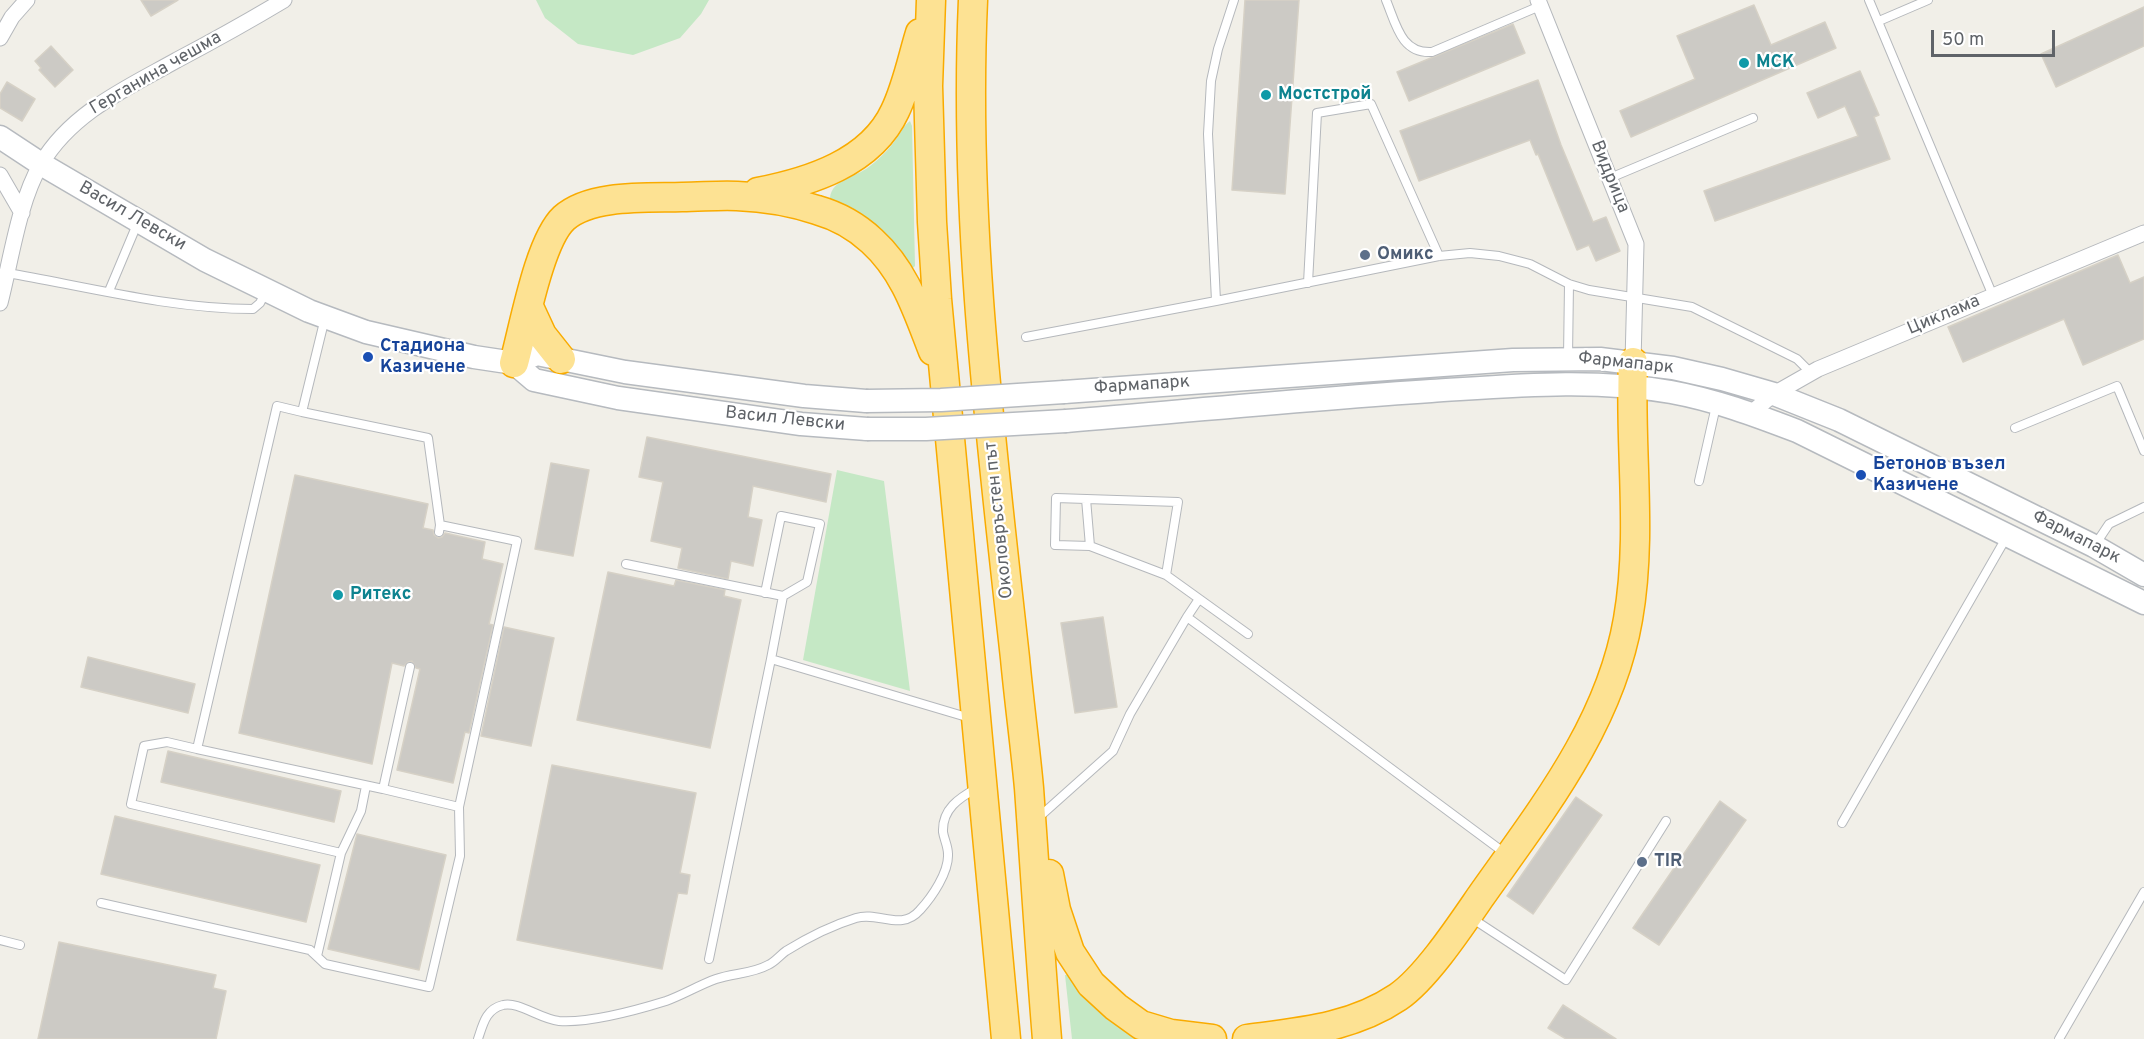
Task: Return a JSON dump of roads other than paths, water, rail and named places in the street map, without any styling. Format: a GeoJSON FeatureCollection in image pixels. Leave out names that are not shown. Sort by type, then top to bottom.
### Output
{"type":"FeatureCollection","features":[{"type":"Feature","properties":{"kind":"highway"},"geometry":{"type":"LineString","coordinates":[[738,196],[785,187],[815,177],[845,163],[870,144],[894,113],[904,89],[931,0]]}},
{"type":"Feature","properties":{"kind":"highway"},"geometry":{"type":"LineString","coordinates":[[931,0],[928,86],[931,188],[944,378],[1006,1039]]}},
{"type":"Feature","properties":{"kind":"highway","name":"Околовръстен път"},"geometry":{"type":"LineString","coordinates":[[973,0],[971,152],[979,297],[993,453],[1029,787],[1047,1039]]}},
{"type":"Feature","properties":{"kind":"highway"},"geometry":{"type":"LineString","coordinates":[[514,363],[542,256],[551,234],[563,219],[580,207],[603,201],[738,196],[783,202],[817,210],[846,221],[872,240],[895,264],[910,291],[944,378]]}},
{"type":"Feature","properties":{"kind":"highway"},"geometry":{"type":"LineString","coordinates":[[529,307],[542,335],[561,359]]}},
{"type":"Feature","properties":{"kind":"highway"},"geometry":{"type":"LineString","coordinates":[[1247,1039],[1318,1029],[1360,1018],[1399,996],[1427,968],[1467,916],[1548,801],[1580,750],[1602,706],[1617,663],[1628,621],[1635,576],[1637,521],[1633,374]]}},
{"type":"Feature","properties":{"kind":"highway"},"geometry":{"type":"LineString","coordinates":[[1029,787],[1038,818],[1056,910],[1070,952],[1091,984],[1116,1007],[1141,1025],[1171,1034],[1212,1039]]}},
{"type":"Feature","properties":{"kind":"street"},"geometry":{"type":"LineString","coordinates":[[0,38],[12,17],[27,0]]}},
{"type":"Feature","properties":{"kind":"street","name":"Герганина чешма"},"geometry":{"type":"LineString","coordinates":[[0,303],[4,272],[31,187],[41,164],[65,131],[89,111],[124,89],[284,0]]}},
{"type":"Feature","properties":{"kind":"street","name":"Видрица"},"geometry":{"type":"LineString","coordinates":[[1539,3],[1636,244],[1633,374]]}},
{"type":"Feature","properties":{"kind":"street","name":"Васил Левски"},"geometry":{"type":"LineString","coordinates":[[0,137],[41,164],[205,260],[325,318],[377,335],[474,357],[514,363],[537,354],[625,372],[748,389],[866,400],[941,400],[1064,392]]}},
{"type":"Feature","properties":{"kind":"street"},"geometry":{"type":"LineString","coordinates":[[0,175],[22,213]]}},
{"type":"Feature","properties":{"kind":"street","name":"Циклама"},"geometry":{"type":"LineString","coordinates":[[1751,413],[1774,394],[1811,373],[2144,233]]}},
{"type":"Feature","properties":{"kind":"street","name":"Фармапарк"},"geometry":{"type":"LineString","coordinates":[[1064,392],[1404,366],[1568,358],[1633,374],[1671,392],[1751,413],[1826,444],[2144,603]]}},
{"type":"Feature","properties":{"kind":"street","name":"Васил Левски"},"geometry":{"type":"LineString","coordinates":[[514,363],[534,380],[618,398],[801,424],[867,429],[926,429],[1065,421]]}},
{"type":"Feature","properties":{"kind":"street","name":"Фармапарк"},"geometry":{"type":"LineString","coordinates":[[1065,421],[1393,394],[1569,384],[1633,374],[1712,376],[1774,394],[1839,420],[2094,546],[2144,575]]}},
{"type":"Feature","properties":{"kind":"street"},"geometry":{"type":"LineString","coordinates":[[2080,571],[2094,546]]}},
{"type":"Feature","properties":{"kind":"lane"},"geometry":{"type":"LineString","coordinates":[[1216,301],[1208,134],[1211,81],[1218,49],[1234,0]]}},
{"type":"Feature","properties":{"kind":"lane"},"geometry":{"type":"LineString","coordinates":[[1386,0],[1403,40],[1412,49],[1421,53],[1432,52],[1539,3]]}},
{"type":"Feature","properties":{"kind":"lane"},"geometry":{"type":"LineString","coordinates":[[1869,0],[1993,296]]}},
{"type":"Feature","properties":{"kind":"lane"},"geometry":{"type":"LineString","coordinates":[[1879,21],[1928,0]]}},
{"type":"Feature","properties":{"kind":"lane"},"geometry":{"type":"LineString","coordinates":[[1308,283],[1317,113],[1371,104],[1439,256]]}},
{"type":"Feature","properties":{"kind":"lane"},"geometry":{"type":"LineString","coordinates":[[1610,178],[1753,118]]}},
{"type":"Feature","properties":{"kind":"lane"},"geometry":{"type":"LineString","coordinates":[[109,291],[138,221]]}},
{"type":"Feature","properties":{"kind":"lane"},"geometry":{"type":"LineString","coordinates":[[1026,337],[1439,256],[1470,253],[1499,256],[1530,264],[1569,284],[1589,290],[1692,307],[1797,359],[1811,373]]}},
{"type":"Feature","properties":{"kind":"lane"},"geometry":{"type":"LineString","coordinates":[[4,272],[192,306],[223,309],[253,309],[260,303],[267,290]]}},
{"type":"Feature","properties":{"kind":"lane"},"geometry":{"type":"LineString","coordinates":[[1568,358],[1569,284]]}},
{"type":"Feature","properties":{"kind":"lane"},"geometry":{"type":"LineString","coordinates":[[302,412],[325,318]]}},
{"type":"Feature","properties":{"kind":"lane"},"geometry":{"type":"LineString","coordinates":[[2015,428],[2117,386],[2144,451]]}},
{"type":"Feature","properties":{"kind":"lane"},"geometry":{"type":"LineString","coordinates":[[1699,481],[1717,403]]}},
{"type":"Feature","properties":{"kind":"lane"},"geometry":{"type":"LineString","coordinates":[[101,903],[310,950],[325,963],[429,987],[460,856],[459,807],[517,542],[440,528],[428,438],[277,406],[197,749]]}},
{"type":"Feature","properties":{"kind":"lane"},"geometry":{"type":"LineString","coordinates":[[1166,575],[1178,502],[1056,498],[1055,545],[1090,546],[1166,575],[1248,634]]}},
{"type":"Feature","properties":{"kind":"lane"},"geometry":{"type":"LineString","coordinates":[[1086,499],[1090,546]]}},
{"type":"Feature","properties":{"kind":"lane"},"geometry":{"type":"LineString","coordinates":[[2094,546],[2109,524],[2144,507]]}},
{"type":"Feature","properties":{"kind":"lane"},"geometry":{"type":"LineString","coordinates":[[626,564],[765,593],[783,596],[807,582],[820,525],[781,516],[765,593]]}},
{"type":"Feature","properties":{"kind":"lane"},"geometry":{"type":"LineString","coordinates":[[1842,823],[2008,535]]}},
{"type":"Feature","properties":{"kind":"lane"},"geometry":{"type":"LineString","coordinates":[[709,959],[783,596]]}},
{"type":"Feature","properties":{"kind":"lane"},"geometry":{"type":"LineString","coordinates":[[1038,818],[1113,751],[1130,714],[1199,599]]}},
{"type":"Feature","properties":{"kind":"lane"},"geometry":{"type":"LineString","coordinates":[[1187,617],[1509,856]]}},
{"type":"Feature","properties":{"kind":"lane"},"geometry":{"type":"LineString","coordinates":[[771,659],[977,720]]}},
{"type":"Feature","properties":{"kind":"lane"},"geometry":{"type":"LineString","coordinates":[[384,789],[410,667]]}},
{"type":"Feature","properties":{"kind":"lane"},"geometry":{"type":"LineString","coordinates":[[341,853],[131,804],[144,746],[167,742],[459,807]]}},
{"type":"Feature","properties":{"kind":"lane"},"geometry":{"type":"LineString","coordinates":[[478,1039],[484,1021],[492,1009],[506,1004],[518,1005],[543,1018],[560,1021],[586,1020],[666,1000],[716,979],[752,971],[770,964],[811,938],[855,919],[869,915],[894,922],[906,920],[919,912],[946,868],[948,854],[943,831],[944,816],[960,797],[983,785]]}},
{"type":"Feature","properties":{"kind":"lane"},"geometry":{"type":"LineString","coordinates":[[317,956],[341,853],[361,810],[366,786]]}},
{"type":"Feature","properties":{"kind":"lane"},"geometry":{"type":"LineString","coordinates":[[1467,916],[1566,980],[1666,821]]}},
{"type":"Feature","properties":{"kind":"lane"},"geometry":{"type":"LineString","coordinates":[[2059,1039],[2144,891]]}},
{"type":"Feature","properties":{"kind":"lane"},"geometry":{"type":"LineString","coordinates":[[0,940],[20,945]]}},
{"type":"Feature","properties":{"kind":"place","name":"МСК"},"geometry":{"type":"Point","coordinates":[1744,63]}},
{"type":"Feature","properties":{"kind":"place","name":"Мостстрой"},"geometry":{"type":"Point","coordinates":[1266,95]}},
{"type":"Feature","properties":{"kind":"place","name":"Омикс"},"geometry":{"type":"Point","coordinates":[1365,255]}},
{"type":"Feature","properties":{"kind":"place","name":"Стадиона Казичене"},"geometry":{"type":"Point","coordinates":[368,357]}},
{"type":"Feature","properties":{"kind":"place","name":"Бетонов възел Казичене"},"geometry":{"type":"Point","coordinates":[1861,475]}},
{"type":"Feature","properties":{"kind":"place","name":"Ритекс"},"geometry":{"type":"Point","coordinates":[338,595]}},
{"type":"Feature","properties":{"kind":"place","name":"TIR"},"geometry":{"type":"Point","coordinates":[1642,862]}}]}
